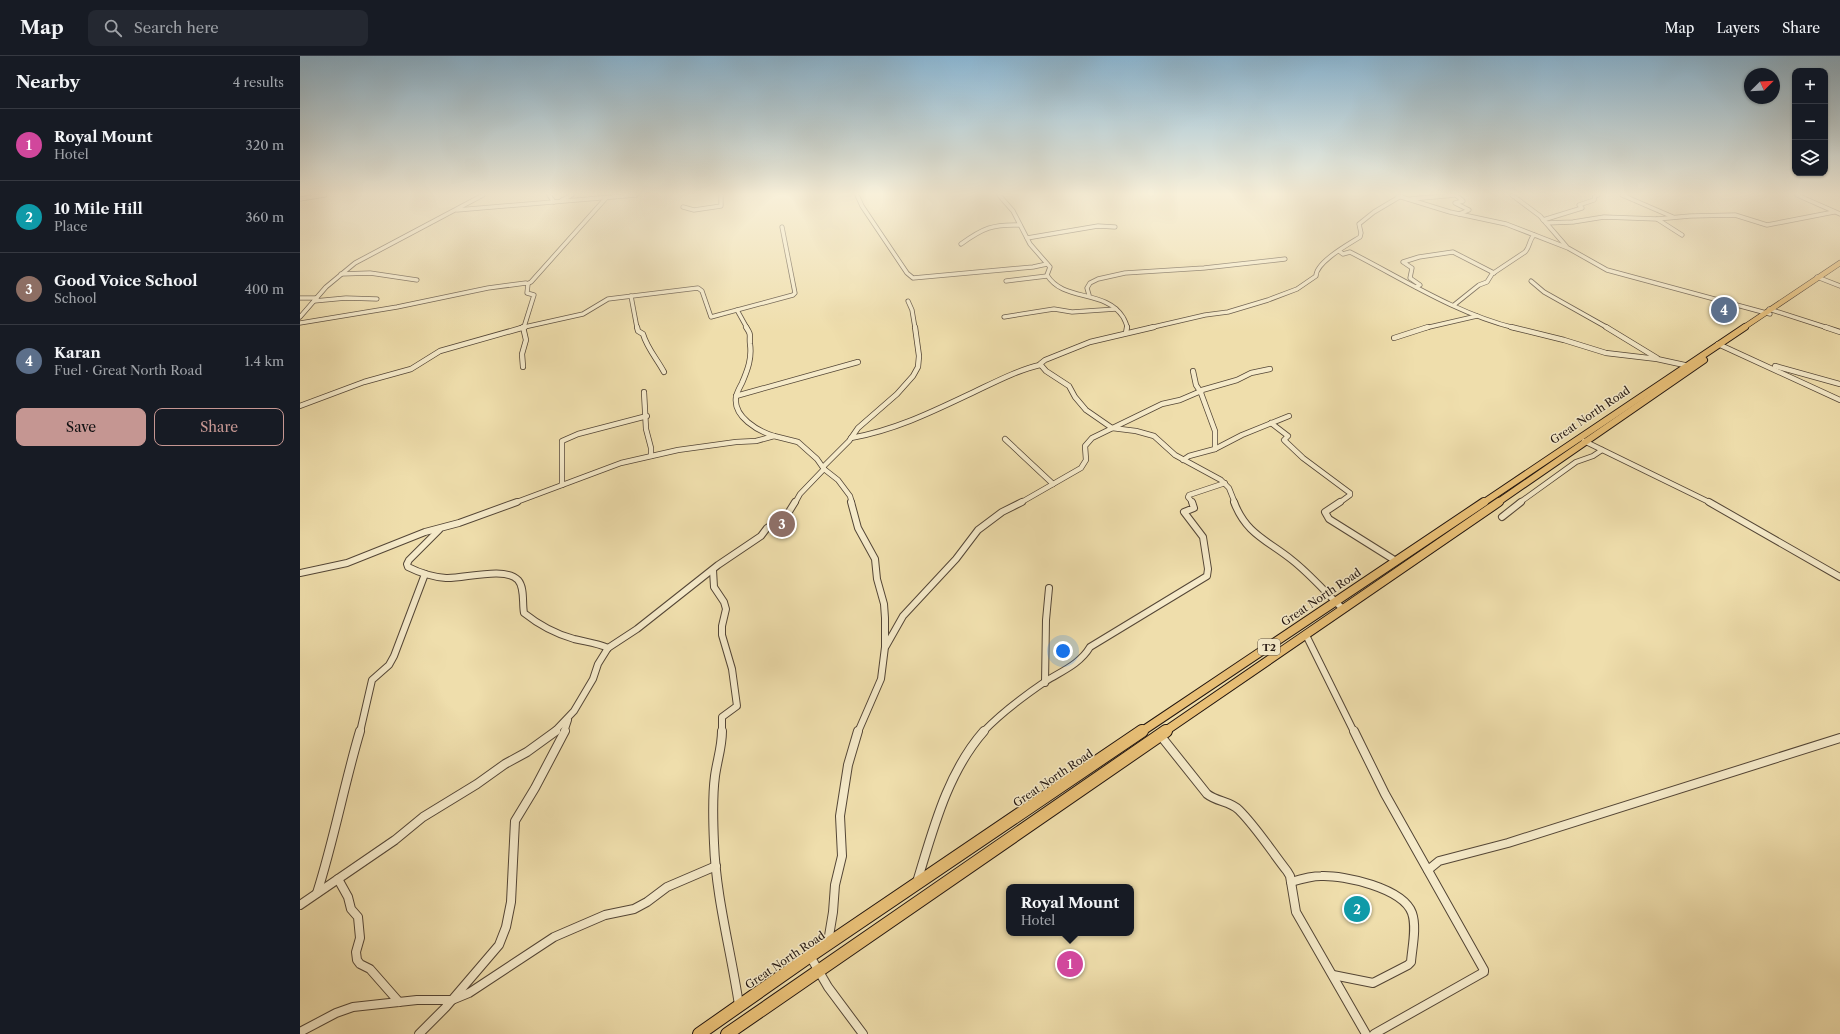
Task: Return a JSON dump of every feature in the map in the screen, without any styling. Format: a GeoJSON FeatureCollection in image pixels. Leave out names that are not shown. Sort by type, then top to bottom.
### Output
{"type":"FeatureCollection","features":[{"type":"Feature","properties":{"kind":"highway","name":"Great North Road"},"geometry":{"type":"LineString","coordinates":[[727,1034],[1306,635],[1582,440],[1819,278],[1840,262]]}},
{"type":"Feature","properties":{"kind":"highway","name":"Great North Road"},"geometry":{"type":"LineString","coordinates":[[1819,278],[1840,266]]}},
{"type":"Feature","properties":{"kind":"highway","name":"Great North Road"},"geometry":{"type":"LineString","coordinates":[[699,1034],[810,956],[1396,560],[1582,440]]}},
{"type":"Feature","properties":{"kind":"street"},"geometry":{"type":"LineString","coordinates":[[300,317],[315,299],[341,274],[372,254],[397,241]]}},
{"type":"Feature","properties":{"kind":"street"},"geometry":{"type":"LineString","coordinates":[[300,323],[397,307],[481,289],[527,284],[531,282],[568,241]]}},
{"type":"Feature","properties":{"kind":"street"},"geometry":{"type":"LineString","coordinates":[[300,406],[364,382],[411,369],[440,351],[480,338],[583,314],[608,299],[698,288],[702,291],[710,316],[795,294],[785,241]]}},
{"type":"Feature","properties":{"kind":"street"},"geometry":{"type":"LineString","coordinates":[[885,241],[907,273],[913,278],[1033,268],[1047,264]]}},
{"type":"Feature","properties":{"kind":"street"},"geometry":{"type":"LineString","coordinates":[[961,244],[966,241]]}},
{"type":"Feature","properties":{"kind":"street"},"geometry":{"type":"LineString","coordinates":[[1028,241],[1050,267],[1047,276]]}},
{"type":"Feature","properties":{"kind":"street"},"geometry":{"type":"LineString","coordinates":[[851,438],[879,432],[920,418],[982,387],[1040,365],[1042,361],[1084,344],[1205,315],[1228,312],[1268,300],[1297,289],[1315,277],[1316,272],[1324,265],[1326,259],[1355,241]]}},
{"type":"Feature","properties":{"kind":"street"},"geometry":{"type":"LineString","coordinates":[[1454,305],[1479,285],[1487,282],[1494,273],[1527,249],[1529,241]]}},
{"type":"Feature","properties":{"kind":"street"},"geometry":{"type":"LineString","coordinates":[[1549,241],[1568,248],[1607,270],[1840,332]]}},
{"type":"Feature","properties":{"kind":"street"},"geometry":{"type":"LineString","coordinates":[[1561,241],[1568,248]]}},
{"type":"Feature","properties":{"kind":"street"},"geometry":{"type":"LineString","coordinates":[[1339,251],[1343,254],[1350,252],[1416,287],[1502,325],[1564,340],[1606,354],[1659,360],[1689,366]]}},
{"type":"Feature","properties":{"kind":"street"},"geometry":{"type":"LineString","coordinates":[[1416,287],[1420,285],[1410,278],[1412,268],[1403,262],[1419,256],[1453,252],[1494,273]]}},
{"type":"Feature","properties":{"kind":"street"},"geometry":{"type":"LineString","coordinates":[[1089,295],[1087,288],[1091,282],[1102,277],[1118,274],[1149,270],[1202,268],[1284,259]]}},
{"type":"Feature","properties":{"kind":"street"},"geometry":{"type":"LineString","coordinates":[[341,274],[370,273],[416,280]]}},
{"type":"Feature","properties":{"kind":"street"},"geometry":{"type":"LineString","coordinates":[[1047,276],[1051,281],[1071,293],[1089,295],[1109,303],[1116,309],[1127,325],[1126,333]]}},
{"type":"Feature","properties":{"kind":"street"},"geometry":{"type":"LineString","coordinates":[[1006,281],[1047,276]]}},
{"type":"Feature","properties":{"kind":"street"},"geometry":{"type":"LineString","coordinates":[[1819,278],[1840,286]]}},
{"type":"Feature","properties":{"kind":"street"},"geometry":{"type":"LineString","coordinates":[[1531,281],[1544,292],[1629,340],[1659,360]]}},
{"type":"Feature","properties":{"kind":"street"},"geometry":{"type":"LineString","coordinates":[[524,367],[522,354],[526,340],[524,327],[534,295],[527,293],[527,284]]}},
{"type":"Feature","properties":{"kind":"street"},"geometry":{"type":"LineString","coordinates":[[631,296],[638,331],[643,334],[646,344],[655,355],[664,372]]}},
{"type":"Feature","properties":{"kind":"street"},"geometry":{"type":"LineString","coordinates":[[300,298],[377,299]]}},
{"type":"Feature","properties":{"kind":"street"},"geometry":{"type":"LineString","coordinates":[[420,1034],[490,958],[499,945],[506,927],[511,902],[515,822],[556,750],[568,720],[593,679],[598,664],[608,648],[637,630],[650,618],[787,515],[800,494],[851,438],[859,426],[911,381],[920,363],[912,310],[908,301]]}},
{"type":"Feature","properties":{"kind":"street"},"geometry":{"type":"LineString","coordinates":[[1004,317],[1054,309],[1072,312],[1116,309]]}},
{"type":"Feature","properties":{"kind":"street"},"geometry":{"type":"LineString","coordinates":[[737,310],[751,335],[749,341],[752,353],[736,396],[737,406],[746,419],[766,434],[798,442],[817,459],[823,468],[841,483],[850,496],[858,528],[875,559],[877,579],[885,611],[886,646],[881,679],[854,739],[848,765],[840,816],[842,856],[840,869],[835,884],[833,912],[828,944]]}},
{"type":"Feature","properties":{"kind":"street"},"geometry":{"type":"LineString","coordinates":[[1394,338],[1428,327],[1479,316]]}},
{"type":"Feature","properties":{"kind":"street"},"geometry":{"type":"LineString","coordinates":[[1721,345],[1840,400]]}},
{"type":"Feature","properties":{"kind":"street"},"geometry":{"type":"LineString","coordinates":[[1755,360],[1840,384]]}},
{"type":"Feature","properties":{"kind":"street"},"geometry":{"type":"LineString","coordinates":[[736,396],[858,362]]}},
{"type":"Feature","properties":{"kind":"street"},"geometry":{"type":"LineString","coordinates":[[1040,365],[1053,376],[1069,386],[1086,410],[1112,428],[1136,431],[1154,436],[1183,460],[1211,473],[1225,483],[1238,512],[1256,536],[1292,560],[1343,609]]}},
{"type":"Feature","properties":{"kind":"street"},"geometry":{"type":"LineString","coordinates":[[886,646],[903,616],[956,559],[978,530],[1002,512],[1024,502],[1082,468],[1086,460],[1085,446],[1088,441],[1162,404],[1180,400],[1204,389],[1237,380],[1251,373],[1270,369]]}},
{"type":"Feature","properties":{"kind":"street"},"geometry":{"type":"LineString","coordinates":[[1193,371],[1196,385],[1201,391],[1215,431],[1215,449]]}},
{"type":"Feature","properties":{"kind":"street"},"geometry":{"type":"LineString","coordinates":[[644,392],[647,416],[646,426],[653,449],[651,456]]}},
{"type":"Feature","properties":{"kind":"street"},"geometry":{"type":"LineString","coordinates":[[562,485],[562,441],[578,434],[647,416]]}},
{"type":"Feature","properties":{"kind":"street"},"geometry":{"type":"LineString","coordinates":[[1183,460],[1190,456],[1215,449],[1242,435],[1289,416]]}},
{"type":"Feature","properties":{"kind":"street"},"geometry":{"type":"LineString","coordinates":[[1271,423],[1288,436],[1284,440],[1303,458],[1350,493],[1350,495],[1325,512],[1329,519],[1396,560]]}},
{"type":"Feature","properties":{"kind":"street"},"geometry":{"type":"LineString","coordinates":[[300,573],[347,563],[425,532],[439,530],[613,465],[669,452],[736,442],[756,441],[774,436]]}},
{"type":"Feature","properties":{"kind":"street"},"geometry":{"type":"LineString","coordinates":[[1005,439],[1053,484]]}},
{"type":"Feature","properties":{"kind":"street"},"geometry":{"type":"LineString","coordinates":[[1582,440],[1662,477],[1703,498],[1840,577]]}},
{"type":"Feature","properties":{"kind":"street"},"geometry":{"type":"LineString","coordinates":[[653,449],[669,452]]}},
{"type":"Feature","properties":{"kind":"street"},"geometry":{"type":"LineString","coordinates":[[1502,517],[1525,498],[1576,462],[1593,456],[1602,450]]}},
{"type":"Feature","properties":{"kind":"street"},"geometry":{"type":"LineString","coordinates":[[916,884],[940,811],[957,770],[969,751],[992,723],[1045,682],[1079,660],[1087,653],[1090,646],[1200,582],[1207,576],[1208,569],[1204,537],[1184,512],[1194,508],[1194,504],[1188,498],[1189,495],[1225,483]]}},
{"type":"Feature","properties":{"kind":"street"},"geometry":{"type":"LineString","coordinates":[[439,530],[407,564],[408,567],[425,574],[450,578],[508,574],[518,580],[521,587],[524,614],[558,634],[582,641],[598,642],[608,648]]}},
{"type":"Feature","properties":{"kind":"street"},"geometry":{"type":"LineString","coordinates":[[713,570],[714,587],[724,602],[726,609],[722,626],[722,635],[732,669],[737,706],[725,714],[721,721],[722,739],[713,791],[716,866],[739,1005]]}},
{"type":"Feature","properties":{"kind":"street"},"geometry":{"type":"LineString","coordinates":[[317,893],[328,859],[348,772],[362,725],[372,680],[389,665],[394,656],[425,579],[425,574]]}},
{"type":"Feature","properties":{"kind":"street"},"geometry":{"type":"LineString","coordinates":[[1045,682],[1047,676],[1045,653],[1046,603],[1049,588]]}},
{"type":"Feature","properties":{"kind":"street"},"geometry":{"type":"LineString","coordinates":[[1306,635],[1385,794],[1484,970],[1484,972],[1374,1034]]}},
{"type":"Feature","properties":{"kind":"street"},"geometry":{"type":"LineString","coordinates":[[300,905],[395,840],[423,817],[543,741],[568,720]]}},
{"type":"Feature","properties":{"kind":"street"},"geometry":{"type":"LineString","coordinates":[[1160,735],[1207,794],[1212,798],[1228,802],[1239,810],[1287,871],[1291,882],[1296,912],[1366,1034]]}},
{"type":"Feature","properties":{"kind":"street"},"geometry":{"type":"LineString","coordinates":[[1428,870],[1439,861],[1508,843],[1840,738]]}},
{"type":"Feature","properties":{"kind":"street"},"geometry":{"type":"LineString","coordinates":[[300,1032],[336,1013],[372,1004],[417,1000],[452,1000],[469,993],[554,937],[605,915],[634,909],[647,902],[667,887],[716,866]]}},
{"type":"Feature","properties":{"kind":"street"},"geometry":{"type":"LineString","coordinates":[[1291,882],[1318,876],[1327,876],[1380,887],[1390,891],[1406,903],[1412,912],[1411,962],[1408,965],[1373,983],[1333,975]]}},
{"type":"Feature","properties":{"kind":"street"},"geometry":{"type":"LineString","coordinates":[[338,879],[348,897],[351,910],[358,917],[360,938],[356,952],[357,960],[360,964],[370,969],[399,1002]]}},
{"type":"Feature","properties":{"kind":"street"},"geometry":{"type":"LineString","coordinates":[[810,956],[838,1004],[863,1034]]}},
{"type":"Feature","properties":{"kind":"place","name":"Karan"},"geometry":{"type":"Point","coordinates":[1724,310]}},
{"type":"Feature","properties":{"kind":"place","name":"Good Voice School"},"geometry":{"type":"Point","coordinates":[782,524]}},
{"type":"Feature","properties":{"kind":"place","name":"10 Mile Hill"},"geometry":{"type":"Point","coordinates":[1357,909]}},
{"type":"Feature","properties":{"kind":"place","name":"Royal Mount"},"geometry":{"type":"Point","coordinates":[1070,964]}}]}
